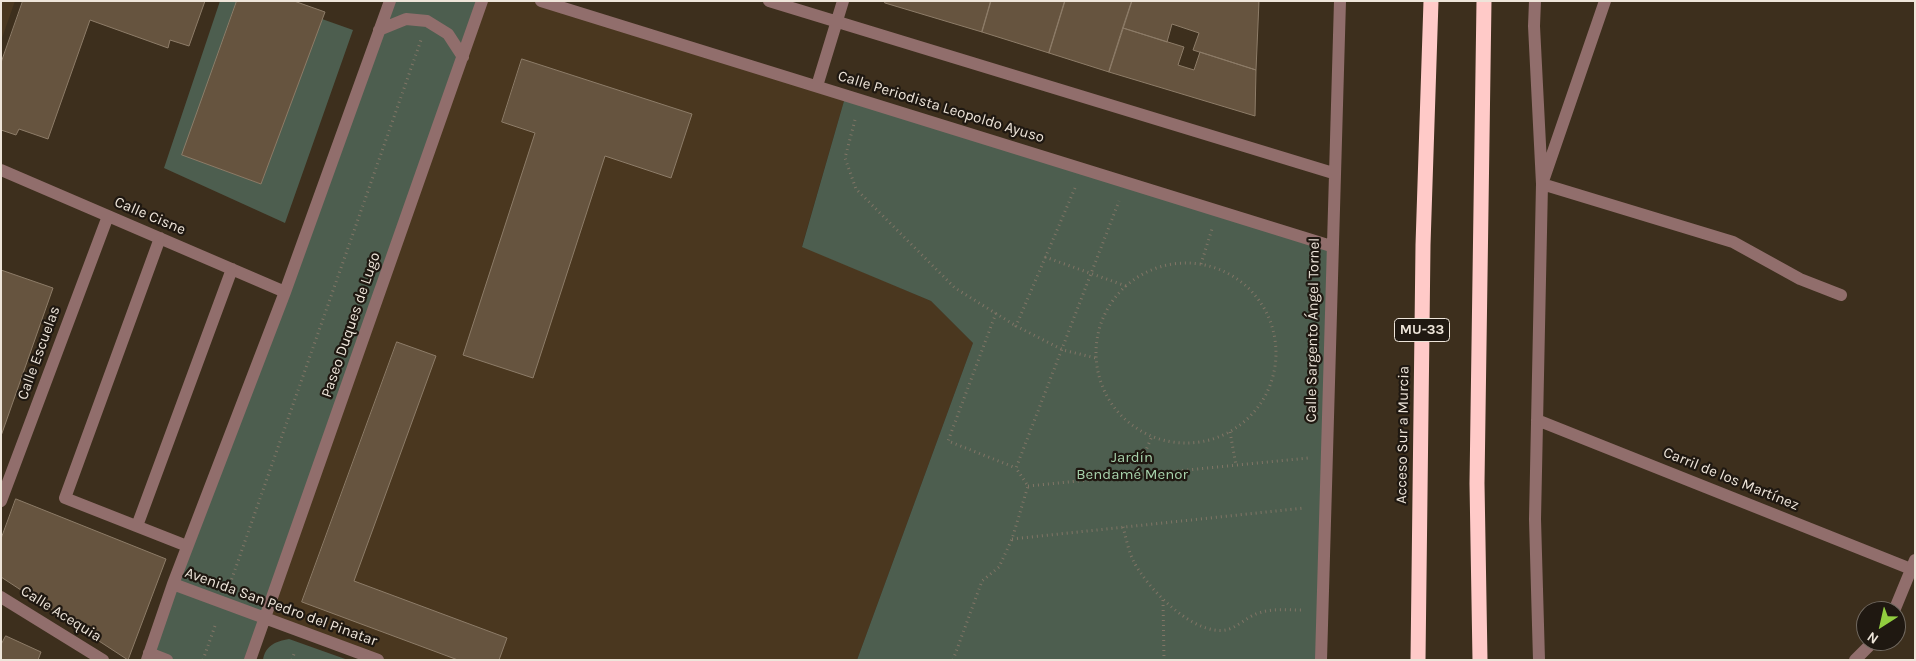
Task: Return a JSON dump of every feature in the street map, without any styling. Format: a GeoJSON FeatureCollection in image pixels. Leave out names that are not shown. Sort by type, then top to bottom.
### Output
{"type":"FeatureCollection","features":[{"type":"Feature","properties":{"kind":"highway","name":"Acceso Sur a Murcia"},"geometry":{"type":"LineString","coordinates":[[1418,660],[1423,244],[1431,1]]}},
{"type":"Feature","properties":{"kind":"highway"},"geometry":{"type":"LineString","coordinates":[[1480,660],[1477,483],[1484,1]]}},
{"type":"Feature","properties":{"kind":"street"},"geometry":{"type":"LineString","coordinates":[[167,660],[148,657],[173,584],[285,292],[390,1]]}},
{"type":"Feature","properties":{"kind":"street","name":"Paseo Duques de Lugo"},"geometry":{"type":"LineString","coordinates":[[250,660],[482,1]]}},
{"type":"Feature","properties":{"kind":"street","name":"Calle Periodista Leopoldo Ayuso"},"geometry":{"type":"LineString","coordinates":[[541,1],[1331,246]]}},
{"type":"Feature","properties":{"kind":"street"},"geometry":{"type":"LineString","coordinates":[[768,1],[1333,173]]}},
{"type":"Feature","properties":{"kind":"street"},"geometry":{"type":"LineString","coordinates":[[817,86],[844,1]]}},
{"type":"Feature","properties":{"kind":"street","name":"Calle Sargento Ángel Tornel"},"geometry":{"type":"LineString","coordinates":[[1321,660],[1333,173],[1340,1]]}},
{"type":"Feature","properties":{"kind":"street"},"geometry":{"type":"LineString","coordinates":[[1535,1],[1534,26],[1542,184],[1535,519],[1539,660]]}},
{"type":"Feature","properties":{"kind":"street"},"geometry":{"type":"LineString","coordinates":[[1542,184],[1605,1]]}},
{"type":"Feature","properties":{"kind":"street"},"geometry":{"type":"LineString","coordinates":[[379,30],[406,19],[427,21],[448,34],[463,56]]}},
{"type":"Feature","properties":{"kind":"street"},"geometry":{"type":"LineString","coordinates":[[1539,126],[1550,131],[1562,124]]}},
{"type":"Feature","properties":{"kind":"street","name":"Calle Cisne"},"geometry":{"type":"LineString","coordinates":[[1,170],[285,292]]}},
{"type":"Feature","properties":{"kind":"street"},"geometry":{"type":"LineString","coordinates":[[1542,184],[1733,242],[1800,279],[1841,294]]}},
{"type":"Feature","properties":{"kind":"street","name":"Calle Escuelas"},"geometry":{"type":"LineString","coordinates":[[1,501],[108,216]]}},
{"type":"Feature","properties":{"kind":"street"},"geometry":{"type":"LineString","coordinates":[[160,238],[65,498],[188,546]]}},
{"type":"Feature","properties":{"kind":"street"},"geometry":{"type":"LineString","coordinates":[[137,526],[232,269]]}},
{"type":"Feature","properties":{"kind":"street","name":"Carril de los Martínez"},"geometry":{"type":"LineString","coordinates":[[1537,420],[1913,565],[1898,601]]}},
{"type":"Feature","properties":{"kind":"street","name":"Avenida San Pedro del Pinatar"},"geometry":{"type":"LineString","coordinates":[[173,584],[378,660]]}},
{"type":"Feature","properties":{"kind":"street","name":"Calle Acequia"},"geometry":{"type":"LineString","coordinates":[[1,597],[103,660]]}},
{"type":"Feature","properties":{"kind":"street"},"geometry":{"type":"LineString","coordinates":[[1855,660],[1864,651]]}},
{"type":"Feature","properties":{"kind":"path"},"geometry":{"type":"LineString","coordinates":[[203,660],[427,21]]}},
{"type":"Feature","properties":{"kind":"path"},"geometry":{"type":"LineString","coordinates":[[861,99],[845,158],[856,189],[955,288],[1016,326],[1062,350],[1096,358]]}},
{"type":"Feature","properties":{"kind":"path"},"geometry":{"type":"LineString","coordinates":[[1016,326],[1083,168]]}},
{"type":"Feature","properties":{"kind":"path"},"geometry":{"type":"LineString","coordinates":[[1016,468],[1127,182]]}},
{"type":"Feature","properties":{"kind":"path"},"geometry":{"type":"LineString","coordinates":[[1201,264],[1218,210]]}},
{"type":"Feature","properties":{"kind":"path"},"geometry":{"type":"LineString","coordinates":[[1045,257],[1126,286]]}},
{"type":"Feature","properties":{"kind":"path"},"geometry":{"type":"LineString","coordinates":[[1181,263],[1201,264],[1220,270],[1238,279],[1254,293],[1265,309],[1274,335],[1276,368],[1270,388],[1261,405],[1247,421],[1230,432],[1212,440],[1192,444],[1171,442],[1152,436],[1134,427],[1119,413],[1107,397],[1100,378],[1096,358],[1097,338],[1103,319],[1112,301],[1126,286],[1142,274],[1161,267],[1181,263]]}},
{"type":"Feature","properties":{"kind":"path"},"geometry":{"type":"LineString","coordinates":[[996,313],[948,440],[1016,468],[1028,486]]}},
{"type":"Feature","properties":{"kind":"path"},"geometry":{"type":"LineString","coordinates":[[1230,432],[1236,465]]}},
{"type":"Feature","properties":{"kind":"path"},"geometry":{"type":"LineString","coordinates":[[1135,476],[1152,436]]}},
{"type":"Feature","properties":{"kind":"path"},"geometry":{"type":"LineString","coordinates":[[1028,486],[1326,456]]}},
{"type":"Feature","properties":{"kind":"path"},"geometry":{"type":"LineString","coordinates":[[953,660],[982,581],[999,567],[1012,539],[1028,486]]}},
{"type":"Feature","properties":{"kind":"path"},"geometry":{"type":"LineString","coordinates":[[1012,539],[1325,506]]}},
{"type":"Feature","properties":{"kind":"path"},"geometry":{"type":"LineString","coordinates":[[1122,527],[1133,560],[1163,600],[1192,623],[1214,631],[1228,630],[1268,610],[1322,610]]}},
{"type":"Feature","properties":{"kind":"path"},"geometry":{"type":"LineString","coordinates":[[1163,600],[1164,660]]}},
{"type":"Feature","properties":{"kind":"shaded area"},"geometry":{"type":"Polygon","coordinates":[[[1,1],[15,1],[1,41],[1,1]]]}},
{"type":"Feature","properties":{"kind":"shaded area"},"geometry":{"type":"Polygon","coordinates":[[[482,1],[541,1],[846,94],[802,246],[931,301],[973,343],[857,660],[378,660],[265,618],[482,1]]]}},
{"type":"Feature","properties":{"kind":"green space"},"geometry":{"type":"Polygon","coordinates":[[[220,1],[237,1],[183,155],[261,184],[322,19],[353,30],[285,223],[164,168],[220,1]]]}},
{"type":"Feature","properties":{"kind":"green space"},"geometry":{"type":"Polygon","coordinates":[[[390,1],[482,1],[250,660],[147,660],[390,1]]]}},
{"type":"Feature","properties":{"kind":"green space","name":"Jardín Bendamé Menor"},"geometry":{"type":"Polygon","coordinates":[[[846,94],[1331,246],[1321,660],[857,660],[973,343],[931,301],[802,247],[846,94]]]}},
{"type":"Feature","properties":{"kind":"green space"},"geometry":{"type":"Polygon","coordinates":[[[289,639],[348,660],[263,660],[266,651],[272,645],[289,639]]]}},
{"type":"Feature","properties":{"kind":"building"},"geometry":{"type":"Polygon","coordinates":[[[23,1],[205,1],[189,46],[170,40],[168,48],[90,20],[48,139],[19,129],[16,135],[1,130],[1,63],[23,1]]]}},
{"type":"Feature","properties":{"kind":"building"},"geometry":{"type":"Polygon","coordinates":[[[237,1],[294,1],[325,12],[261,184],[182,155],[237,1]]]}},
{"type":"Feature","properties":{"kind":"building"},"geometry":{"type":"Polygon","coordinates":[[[885,1],[991,1],[982,32],[885,3],[885,1]]]}},
{"type":"Feature","properties":{"kind":"building"},"geometry":{"type":"Polygon","coordinates":[[[991,1],[1065,1],[1049,53],[982,32],[991,1]]]}},
{"type":"Feature","properties":{"kind":"building"},"geometry":{"type":"Polygon","coordinates":[[[1065,1],[1132,1],[1109,72],[1049,53],[1065,1]]]}},
{"type":"Feature","properties":{"kind":"building"},"geometry":{"type":"Polygon","coordinates":[[[1132,1],[1259,1],[1256,70],[1193,50],[1199,33],[1172,24],[1167,42],[1123,28],[1132,1]]]}},
{"type":"Feature","properties":{"kind":"building"},"geometry":{"type":"Polygon","coordinates":[[[1123,28],[1184,47],[1178,65],[1194,70],[1200,52],[1256,70],[1255,116],[1109,72],[1123,28]]]}},
{"type":"Feature","properties":{"kind":"building"},"geometry":{"type":"Polygon","coordinates":[[[522,59],[692,114],[671,178],[605,156],[533,378],[463,355],[535,133],[502,122],[522,59]]]}},
{"type":"Feature","properties":{"kind":"building"},"geometry":{"type":"Polygon","coordinates":[[[1,270],[53,288],[1,436],[1,270]]]}},
{"type":"Feature","properties":{"kind":"building"},"geometry":{"type":"Polygon","coordinates":[[[397,342],[436,356],[354,581],[507,638],[499,660],[458,660],[302,602],[397,342]]]}},
{"type":"Feature","properties":{"kind":"building"},"geometry":{"type":"Polygon","coordinates":[[[16,499],[166,559],[128,660],[1,577],[1,539],[16,499]]]}},
{"type":"Feature","properties":{"kind":"building"},"geometry":{"type":"Polygon","coordinates":[[[6,636],[41,652],[38,660],[1,660],[1,645],[6,636]]]}}]}
